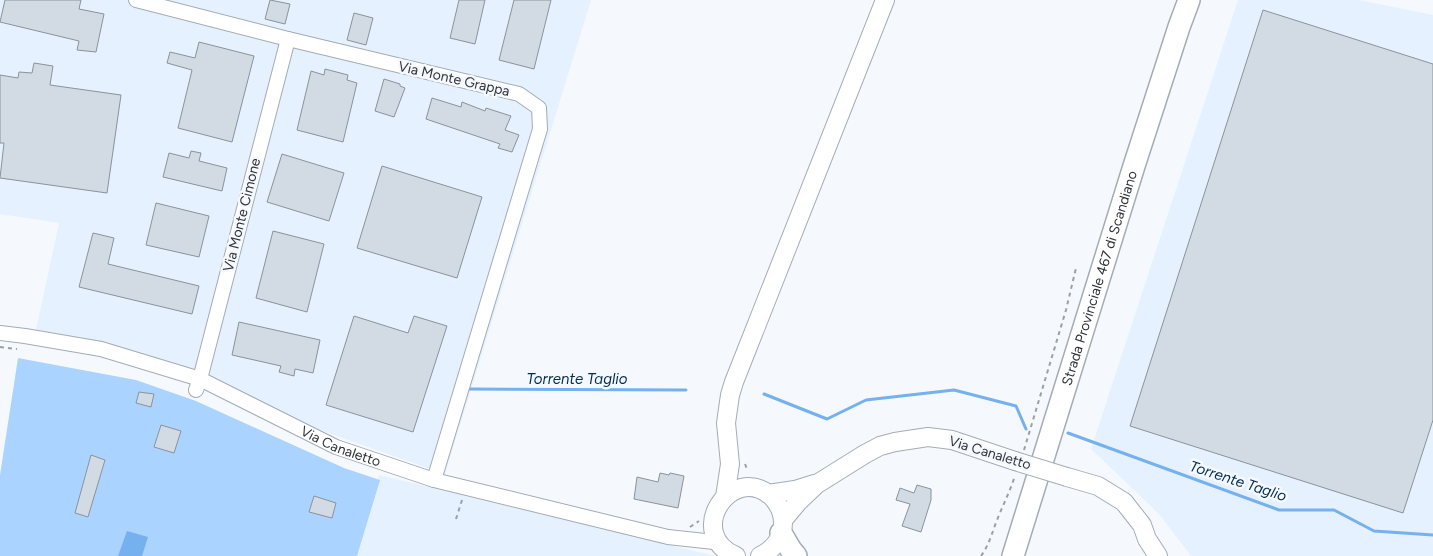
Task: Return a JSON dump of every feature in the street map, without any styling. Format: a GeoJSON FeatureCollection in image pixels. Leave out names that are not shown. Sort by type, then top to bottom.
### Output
{"type":"FeatureCollection","features":[{"type":"Feature","properties":{"kind":"highway","name":"Strada Provinciale 467 di Scandiano"},"geometry":{"type":"LineString","coordinates":[[1013,556],[1134,166],[1189,0]]}},
{"type":"Feature","properties":{"kind":"highway"},"geometry":{"type":"LineString","coordinates":[[1003,556],[1020,502],[1051,435]]}},
{"type":"Feature","properties":{"kind":"highway"},"geometry":{"type":"LineString","coordinates":[[1024,556],[1051,435]]}},
{"type":"Feature","properties":{"kind":"highway"},"geometry":{"type":"LineString","coordinates":[[782,527],[791,550],[796,556]]}},
{"type":"Feature","properties":{"kind":"main road"},"geometry":{"type":"LineString","coordinates":[[725,497],[730,464],[726,422],[734,382],[886,0]]}},
{"type":"Feature","properties":{"kind":"main road","name":"Via Canaletto"},"geometry":{"type":"LineString","coordinates":[[760,556],[775,545],[782,527],[798,502],[816,484],[880,446],[928,437],[952,440],[1018,463],[1098,486],[1124,502],[1142,524],[1145,548],[1158,556]]}},
{"type":"Feature","properties":{"kind":"main road"},"geometry":{"type":"LineString","coordinates":[[730,464],[751,488]]}},
{"type":"Feature","properties":{"kind":"main road","name":"Via Canaletto"},"geometry":{"type":"LineString","coordinates":[[768,494],[795,490],[816,484]]}},
{"type":"Feature","properties":{"kind":"main road"},"geometry":{"type":"LineString","coordinates":[[736,556],[721,545],[714,533],[714,512],[725,497],[737,490],[751,488],[768,494],[777,503],[782,527]]}},
{"type":"Feature","properties":{"kind":"street","name":"Via Monte Grappa"},"geometry":{"type":"LineString","coordinates":[[136,0],[288,40],[519,94],[539,108],[540,129],[434,480]]}},
{"type":"Feature","properties":{"kind":"street","name":"Via Monte Cimone"},"geometry":{"type":"LineString","coordinates":[[198,384],[288,40]]}},
{"type":"Feature","properties":{"kind":"street","name":"Via Canaletto"},"geometry":{"type":"LineString","coordinates":[[0,333],[101,349],[198,384],[336,447],[434,480],[658,534],[714,542],[721,545]]}},
{"type":"Feature","properties":{"kind":"street"},"geometry":{"type":"LineString","coordinates":[[690,540],[711,523],[714,512]]}},
{"type":"Feature","properties":{"kind":"path"},"geometry":{"type":"LineString","coordinates":[[981,556],[986,549],[1010,493],[1064,319],[1076,268]]}},
{"type":"Feature","properties":{"kind":"path"},"geometry":{"type":"LineString","coordinates":[[0,347],[16,350],[20,342]]}},
{"type":"Feature","properties":{"kind":"path"},"geometry":{"type":"LineString","coordinates":[[456,519],[466,488]]}},
{"type":"Feature","properties":{"kind":"shaded area"},"geometry":{"type":"Polygon","coordinates":[[[0,0],[591,0],[445,474],[36,330],[59,223],[0,214],[0,0]]]}},
{"type":"Feature","properties":{"kind":"shaded area"},"geometry":{"type":"Polygon","coordinates":[[[1238,0],[1359,0],[1433,15],[1433,556],[1191,556],[1159,514],[1091,449],[1238,0]]]}},
{"type":"Feature","properties":{"kind":"shaded area"},"geometry":{"type":"Polygon","coordinates":[[[18,358],[136,380],[196,401],[344,468],[380,480],[357,556],[0,556],[0,475],[18,358]]]}},
{"type":"Feature","properties":{"kind":"shaded area"},"geometry":{"type":"Polygon","coordinates":[[[379,475],[715,556],[357,556],[379,475]]]}},
{"type":"Feature","properties":{"kind":"shaded area"},"geometry":{"type":"Polygon","coordinates":[[[127,531],[148,537],[142,556],[118,556],[127,531]]]}},
{"type":"Feature","properties":{"kind":"building"},"geometry":{"type":"Polygon","coordinates":[[[5,0],[81,0],[79,9],[104,14],[96,52],[77,50],[79,41],[0,22],[5,0]]]}},
{"type":"Feature","properties":{"kind":"building"},"geometry":{"type":"Polygon","coordinates":[[[270,0],[290,4],[285,24],[265,19],[270,0]]]}},
{"type":"Feature","properties":{"kind":"building"},"geometry":{"type":"Polygon","coordinates":[[[459,0],[485,0],[475,44],[450,38],[459,0]]]}},
{"type":"Feature","properties":{"kind":"building"},"geometry":{"type":"Polygon","coordinates":[[[514,0],[551,0],[534,69],[499,60],[514,0]]]}},
{"type":"Feature","properties":{"kind":"building"},"geometry":{"type":"Polygon","coordinates":[[[1263,10],[1433,64],[1433,420],[1403,513],[1130,426],[1263,10]]]}},
{"type":"Feature","properties":{"kind":"building"},"geometry":{"type":"Polygon","coordinates":[[[354,13],[373,18],[366,45],[347,40],[354,13]]]}},
{"type":"Feature","properties":{"kind":"building"},"geometry":{"type":"Polygon","coordinates":[[[199,42],[254,56],[232,142],[178,128],[192,70],[167,63],[170,52],[195,58],[199,42]]]}},
{"type":"Feature","properties":{"kind":"building"},"geometry":{"type":"Polygon","coordinates":[[[34,63],[53,66],[50,85],[121,95],[107,193],[0,178],[4,143],[0,143],[0,75],[18,78],[19,72],[32,73],[34,63]]]}},
{"type":"Feature","properties":{"kind":"building"},"geometry":{"type":"Polygon","coordinates":[[[325,69],[348,75],[347,80],[357,83],[343,142],[297,130],[311,71],[324,75],[325,69]]]}},
{"type":"Feature","properties":{"kind":"building"},"geometry":{"type":"Polygon","coordinates":[[[384,79],[400,84],[400,86],[405,88],[394,117],[375,111],[384,79]]]}},
{"type":"Feature","properties":{"kind":"building"},"geometry":{"type":"Polygon","coordinates":[[[432,98],[461,107],[462,102],[485,111],[486,108],[511,116],[505,130],[519,135],[512,152],[498,148],[500,144],[426,119],[432,98]]]}},
{"type":"Feature","properties":{"kind":"building"},"geometry":{"type":"Polygon","coordinates":[[[191,151],[201,153],[199,161],[227,168],[222,191],[163,177],[169,153],[189,158],[191,151]]]}},
{"type":"Feature","properties":{"kind":"building"},"geometry":{"type":"Polygon","coordinates":[[[282,154],[344,173],[329,221],[267,202],[282,154]]]}},
{"type":"Feature","properties":{"kind":"building"},"geometry":{"type":"Polygon","coordinates":[[[382,166],[482,197],[457,278],[357,248],[382,166]]]}},
{"type":"Feature","properties":{"kind":"building"},"geometry":{"type":"Polygon","coordinates":[[[156,203],[209,216],[199,257],[146,245],[156,203]]]}},
{"type":"Feature","properties":{"kind":"building"},"geometry":{"type":"Polygon","coordinates":[[[273,231],[324,244],[307,312],[256,298],[273,231]]]}},
{"type":"Feature","properties":{"kind":"building"},"geometry":{"type":"Polygon","coordinates":[[[93,233],[114,238],[108,264],[199,286],[192,314],[79,287],[93,233]]]}},
{"type":"Feature","properties":{"kind":"building"},"geometry":{"type":"Polygon","coordinates":[[[354,316],[408,333],[414,316],[447,326],[413,432],[326,405],[354,316]]]}},
{"type":"Feature","properties":{"kind":"building"},"geometry":{"type":"Polygon","coordinates":[[[239,322],[320,340],[313,373],[295,369],[294,376],[279,372],[281,366],[232,355],[239,322]]]}},
{"type":"Feature","properties":{"kind":"building"},"geometry":{"type":"Polygon","coordinates":[[[139,392],[154,394],[151,407],[136,403],[139,392]]]}},
{"type":"Feature","properties":{"kind":"building"},"geometry":{"type":"Polygon","coordinates":[[[161,425],[181,431],[174,453],[154,447],[161,425]]]}},
{"type":"Feature","properties":{"kind":"building"},"geometry":{"type":"Polygon","coordinates":[[[91,455],[105,460],[88,517],[75,513],[91,455]]]}},
{"type":"Feature","properties":{"kind":"building"},"geometry":{"type":"Polygon","coordinates":[[[660,473],[684,476],[678,508],[634,499],[637,477],[658,482],[660,473]]]}},
{"type":"Feature","properties":{"kind":"building"},"geometry":{"type":"Polygon","coordinates":[[[917,485],[931,489],[931,500],[921,532],[902,526],[910,504],[896,500],[900,488],[914,493],[917,485]]]}},
{"type":"Feature","properties":{"kind":"building"},"geometry":{"type":"Polygon","coordinates":[[[314,496],[336,503],[332,518],[309,512],[314,496]]]}},
{"type":"Feature","properties":{"kind":"waterway","name":"Torrente Taglio"},"geometry":{"type":"LineString","coordinates":[[467,389],[686,390]]}},
{"type":"Feature","properties":{"kind":"waterway","name":"Torrente Taglio"},"geometry":{"type":"LineString","coordinates":[[764,394],[827,419],[866,400],[954,390],[1016,406],[1026,429]]}},
{"type":"Feature","properties":{"kind":"waterway","name":"Torrente Taglio"},"geometry":{"type":"LineString","coordinates":[[1068,433],[1279,510],[1334,510],[1374,531],[1433,535]]}}]}
